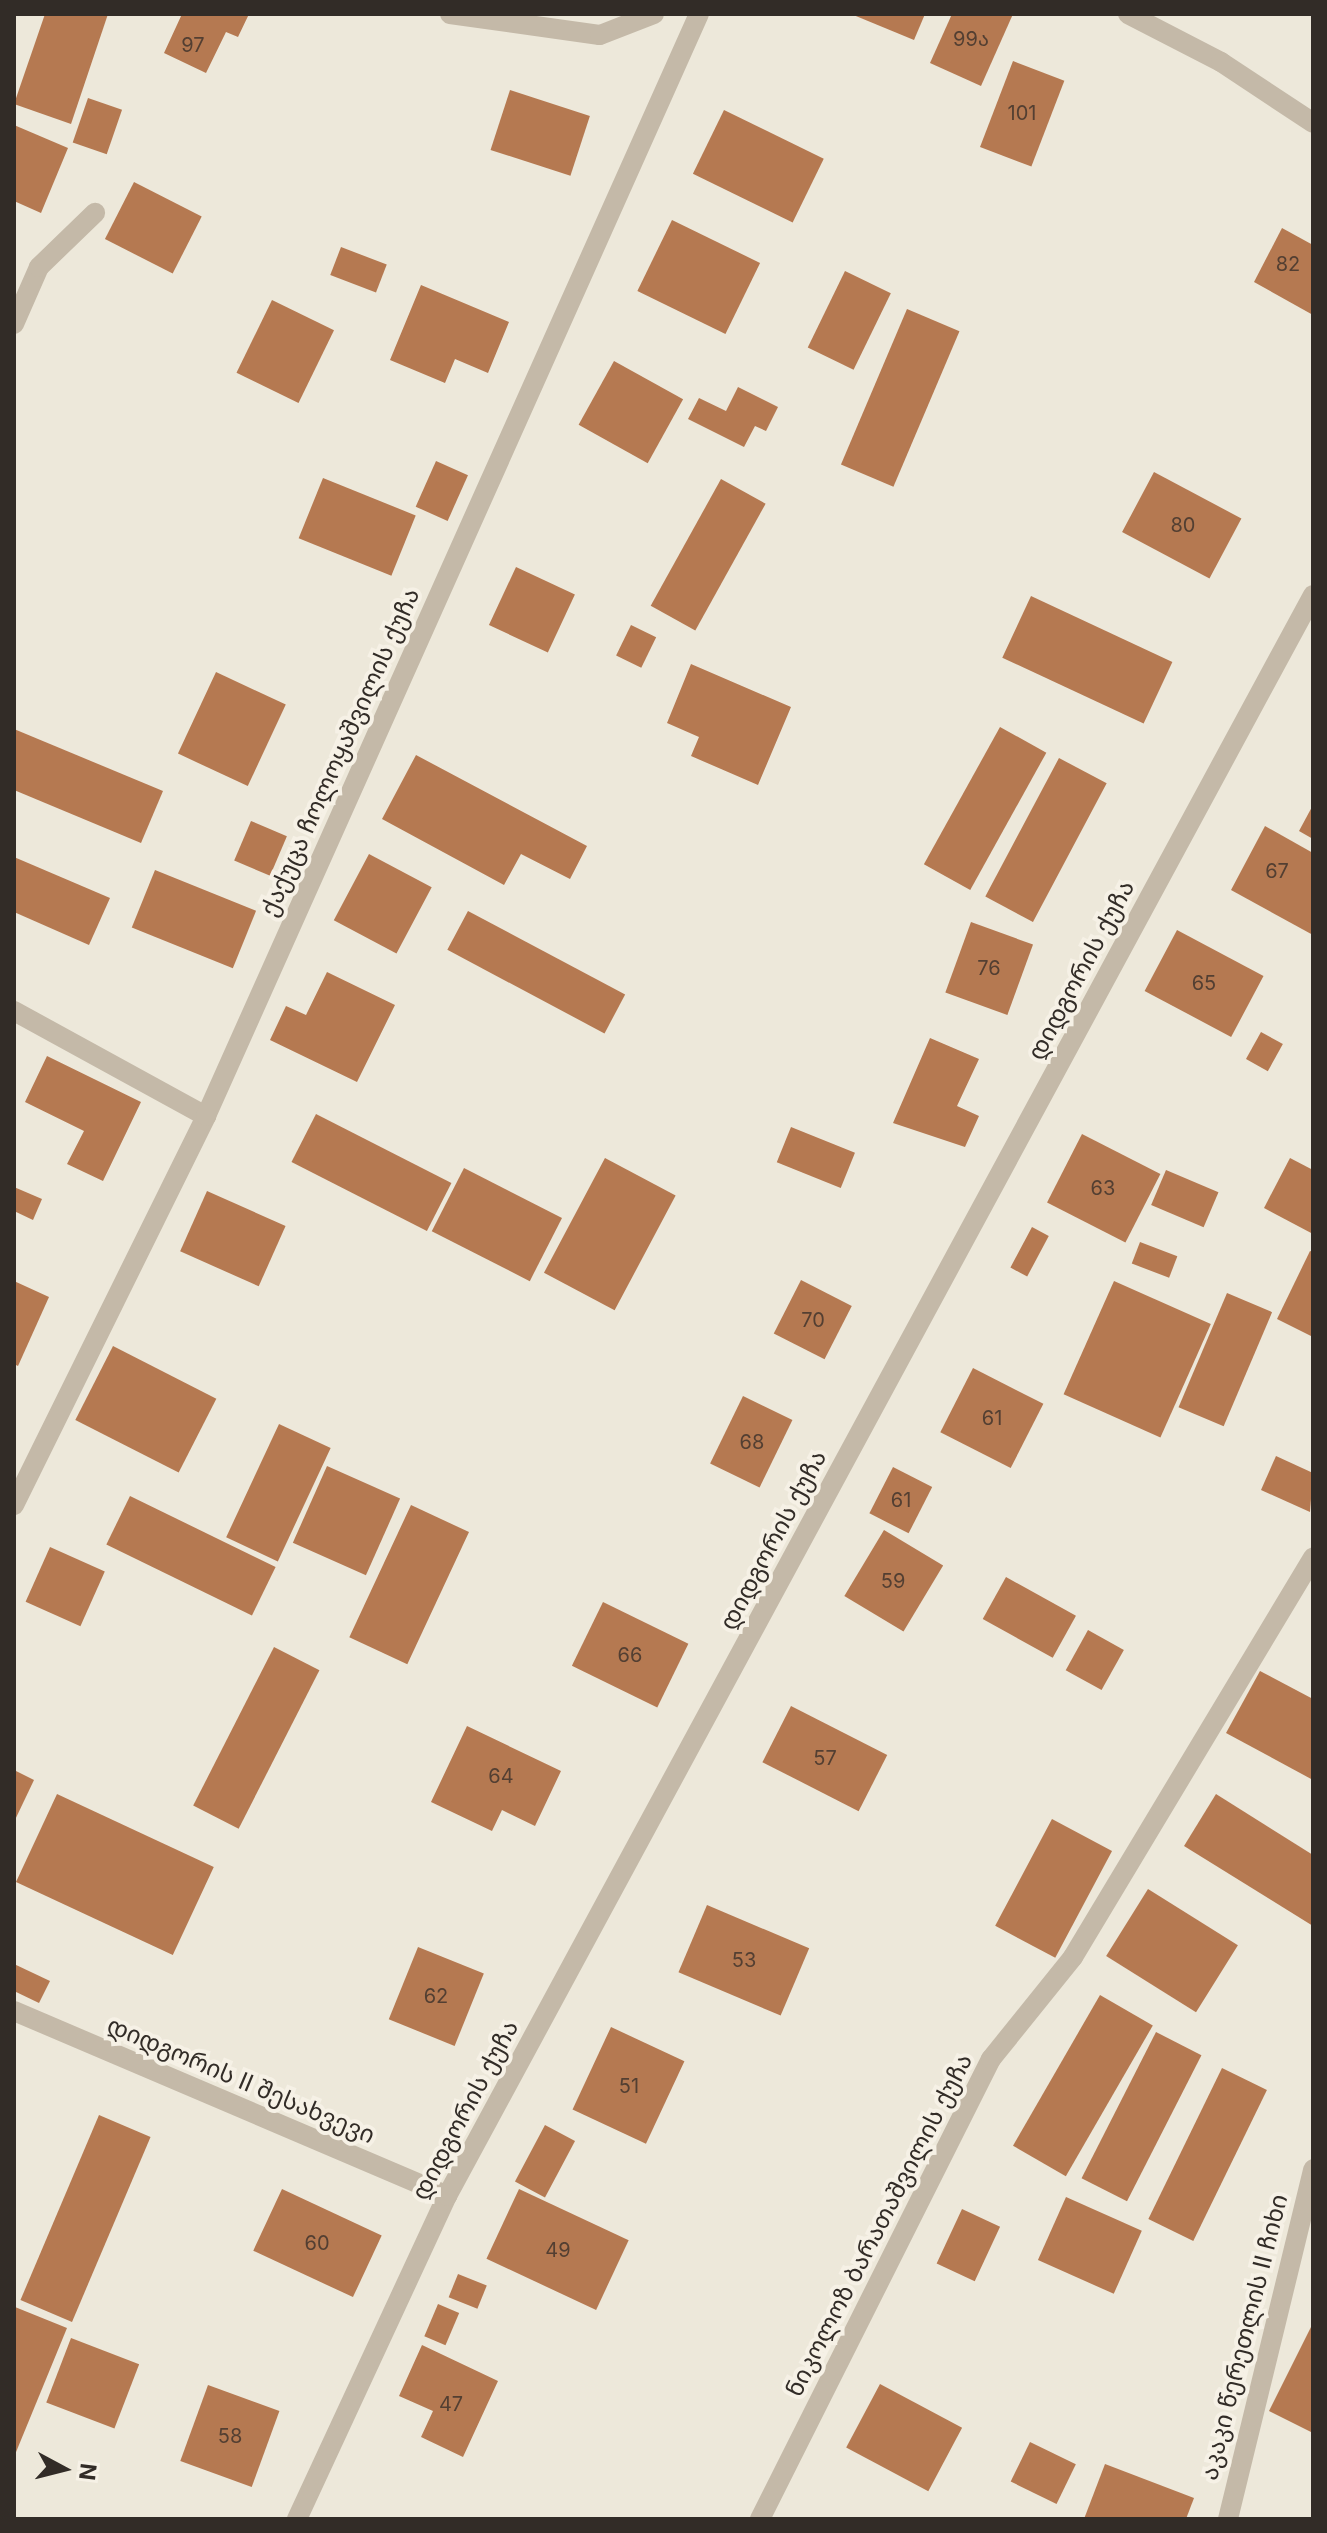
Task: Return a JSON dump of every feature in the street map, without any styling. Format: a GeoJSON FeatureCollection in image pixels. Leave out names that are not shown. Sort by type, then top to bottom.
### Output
{"type":"FeatureCollection","features":[{"type":"Feature","properties":{"kind":"street"},"geometry":{"type":"LineString","coordinates":[[450,14],[600,35],[654,14]]}},
{"type":"Feature","properties":{"kind":"street","name":"ქაქუცა ჩოლოყაშვილის ქუჩა"},"geometry":{"type":"LineString","coordinates":[[14,1505],[206,1116],[699,14]]}},
{"type":"Feature","properties":{"kind":"street"},"geometry":{"type":"LineString","coordinates":[[1128,14],[1221,62],[1313,123]]}},
{"type":"Feature","properties":{"kind":"street"},"geometry":{"type":"LineString","coordinates":[[14,324],[39,267],[95,213]]}},
{"type":"Feature","properties":{"kind":"street","name":"დიდგორის ქუჩა"},"geometry":{"type":"LineString","coordinates":[[297,2519],[447,2196],[1313,595]]}},
{"type":"Feature","properties":{"kind":"street"},"geometry":{"type":"LineString","coordinates":[[14,1011],[206,1116]]}},
{"type":"Feature","properties":{"kind":"street","name":"ნიკოლოზ ბარათაშვილის ქუჩა"},"geometry":{"type":"LineString","coordinates":[[760,2519],[991,2059],[1073,1957],[1313,1557]]}},
{"type":"Feature","properties":{"kind":"street","name":"დიდგორის II შესახვევი"},"geometry":{"type":"LineString","coordinates":[[14,2011],[447,2196]]}},
{"type":"Feature","properties":{"kind":"street","name":"აკაკი წერეთლის II ჩიხი"},"geometry":{"type":"LineString","coordinates":[[1228,2519],[1313,2169]]}},
{"type":"Feature","properties":{"kind":"building"},"geometry":{"type":"Polygon","coordinates":[[[45,14],[108,14],[71,124],[14,104],[45,14]]]}},
{"type":"Feature","properties":{"kind":"building"},"geometry":{"type":"Polygon","coordinates":[[[182,14],[249,14],[238,37],[226,32],[206,73],[164,53],[182,14]]]}},
{"type":"Feature","properties":{"kind":"building"},"geometry":{"type":"Polygon","coordinates":[[[851,14],[925,14],[914,40],[851,14]]]}},
{"type":"Feature","properties":{"kind":"building"},"geometry":{"type":"Polygon","coordinates":[[[952,14],[1013,14],[981,86],[930,63],[952,14]]]}},
{"type":"Feature","properties":{"kind":"building"},"geometry":{"type":"Polygon","coordinates":[[[1013,61],[1064,81],[1031,167],[980,147],[1013,61]]]}},
{"type":"Feature","properties":{"kind":"building"},"geometry":{"type":"Polygon","coordinates":[[[510,90],[590,116],[570,176],[491,150],[510,90]]]}},
{"type":"Feature","properties":{"kind":"building"},"geometry":{"type":"Polygon","coordinates":[[[88,98],[122,110],[107,154],[73,142],[88,98]]]}},
{"type":"Feature","properties":{"kind":"building"},"geometry":{"type":"Polygon","coordinates":[[[724,110],[824,159],[793,222],[693,174],[724,110]]]}},
{"type":"Feature","properties":{"kind":"building"},"geometry":{"type":"Polygon","coordinates":[[[14,125],[68,148],[41,213],[14,201],[14,125]]]}},
{"type":"Feature","properties":{"kind":"building"},"geometry":{"type":"Polygon","coordinates":[[[134,182],[202,217],[173,274],[105,239],[134,182]]]}},
{"type":"Feature","properties":{"kind":"building"},"geometry":{"type":"Polygon","coordinates":[[[672,220],[760,263],[725,334],[637,291],[672,220]]]}},
{"type":"Feature","properties":{"kind":"building"},"geometry":{"type":"Polygon","coordinates":[[[1282,228],[1313,245],[1313,315],[1254,282],[1282,228]]]}},
{"type":"Feature","properties":{"kind":"building"},"geometry":{"type":"Polygon","coordinates":[[[341,247],[387,265],[376,293],[330,275],[341,247]]]}},
{"type":"Feature","properties":{"kind":"building"},"geometry":{"type":"Polygon","coordinates":[[[845,271],[891,293],[854,370],[808,347],[845,271]]]}},
{"type":"Feature","properties":{"kind":"building"},"geometry":{"type":"Polygon","coordinates":[[[421,285],[509,322],[488,373],[455,359],[445,383],[390,360],[421,285]]]}},
{"type":"Feature","properties":{"kind":"building"},"geometry":{"type":"Polygon","coordinates":[[[272,300],[334,330],[299,403],[236,373],[272,300]]]}},
{"type":"Feature","properties":{"kind":"building"},"geometry":{"type":"Polygon","coordinates":[[[907,309],[959,331],[893,487],[841,465],[907,309]]]}},
{"type":"Feature","properties":{"kind":"building"},"geometry":{"type":"Polygon","coordinates":[[[614,361],[683,399],[648,463],[579,425],[614,361]]]}},
{"type":"Feature","properties":{"kind":"building"},"geometry":{"type":"Polygon","coordinates":[[[738,387],[778,407],[766,431],[755,426],[744,447],[688,419],[699,398],[726,411],[738,387]]]}},
{"type":"Feature","properties":{"kind":"building"},"geometry":{"type":"Polygon","coordinates":[[[436,461],[468,475],[448,521],[416,507],[436,461]]]}},
{"type":"Feature","properties":{"kind":"building"},"geometry":{"type":"Polygon","coordinates":[[[1154,472],[1241,518],[1209,579],[1122,532],[1154,472]]]}},
{"type":"Feature","properties":{"kind":"building"},"geometry":{"type":"Polygon","coordinates":[[[323,478],[416,515],[391,576],[299,538],[323,478]]]}},
{"type":"Feature","properties":{"kind":"building"},"geometry":{"type":"Polygon","coordinates":[[[721,479],[766,504],[695,631],[651,606],[721,479]]]}},
{"type":"Feature","properties":{"kind":"building"},"geometry":{"type":"Polygon","coordinates":[[[516,567],[575,594],[548,652],[489,625],[516,567]]]}},
{"type":"Feature","properties":{"kind":"building"},"geometry":{"type":"Polygon","coordinates":[[[1031,596],[1172,662],[1144,724],[1002,658],[1031,596]]]}},
{"type":"Feature","properties":{"kind":"building"},"geometry":{"type":"Polygon","coordinates":[[[631,625],[656,637],[641,668],[616,656],[631,625]]]}},
{"type":"Feature","properties":{"kind":"building"},"geometry":{"type":"Polygon","coordinates":[[[691,664],[791,707],[758,785],[691,756],[699,737],[667,723],[691,664]]]}},
{"type":"Feature","properties":{"kind":"building"},"geometry":{"type":"Polygon","coordinates":[[[216,672],[286,705],[248,786],[178,754],[216,672]]]}},
{"type":"Feature","properties":{"kind":"building"},"geometry":{"type":"Polygon","coordinates":[[[1000,727],[1046,753],[970,890],[924,864],[1000,727]]]}},
{"type":"Feature","properties":{"kind":"building"},"geometry":{"type":"Polygon","coordinates":[[[14,729],[163,791],[141,843],[14,790],[14,729]]]}},
{"type":"Feature","properties":{"kind":"building"},"geometry":{"type":"Polygon","coordinates":[[[416,755],[587,846],[570,879],[521,854],[504,885],[382,819],[416,755]]]}},
{"type":"Feature","properties":{"kind":"building"},"geometry":{"type":"Polygon","coordinates":[[[1059,758],[1107,783],[1033,922],[985,897],[1059,758]]]}},
{"type":"Feature","properties":{"kind":"building"},"geometry":{"type":"Polygon","coordinates":[[[1313,805],[1313,839],[1299,831],[1313,805]]]}},
{"type":"Feature","properties":{"kind":"building"},"geometry":{"type":"Polygon","coordinates":[[[251,821],[287,836],[270,876],[234,861],[251,821]]]}},
{"type":"Feature","properties":{"kind":"building"},"geometry":{"type":"Polygon","coordinates":[[[1265,826],[1313,853],[1313,935],[1231,890],[1265,826]]]}},
{"type":"Feature","properties":{"kind":"building"},"geometry":{"type":"Polygon","coordinates":[[[369,854],[432,887],[396,954],[334,920],[369,854]]]}},
{"type":"Feature","properties":{"kind":"building"},"geometry":{"type":"Polygon","coordinates":[[[14,857],[110,898],[89,945],[14,912],[14,857]]]}},
{"type":"Feature","properties":{"kind":"building"},"geometry":{"type":"Polygon","coordinates":[[[155,870],[256,911],[233,968],[132,927],[155,870]]]}},
{"type":"Feature","properties":{"kind":"building"},"geometry":{"type":"Polygon","coordinates":[[[468,911],[625,995],[605,1033],[447,950],[468,911]]]}},
{"type":"Feature","properties":{"kind":"building"},"geometry":{"type":"Polygon","coordinates":[[[971,922],[1033,945],[1007,1015],[945,992],[971,922]]]}},
{"type":"Feature","properties":{"kind":"building"},"geometry":{"type":"Polygon","coordinates":[[[1177,930],[1264,976],[1231,1037],[1145,991],[1177,930]]]}},
{"type":"Feature","properties":{"kind":"building"},"geometry":{"type":"Polygon","coordinates":[[[327,972],[395,1005],[357,1082],[270,1040],[286,1006],[306,1015],[327,972]]]}},
{"type":"Feature","properties":{"kind":"building"},"geometry":{"type":"Polygon","coordinates":[[[1261,1032],[1283,1044],[1268,1071],[1246,1059],[1261,1032]]]}},
{"type":"Feature","properties":{"kind":"building"},"geometry":{"type":"Polygon","coordinates":[[[930,1038],[979,1059],[957,1106],[979,1116],[965,1147],[893,1123],[930,1038]]]}},
{"type":"Feature","properties":{"kind":"building"},"geometry":{"type":"Polygon","coordinates":[[[47,1056],[141,1102],[103,1181],[67,1164],[84,1131],[25,1102],[47,1056]]]}},
{"type":"Feature","properties":{"kind":"building"},"geometry":{"type":"Polygon","coordinates":[[[316,1114],[451,1183],[427,1231],[291,1162],[316,1114]]]}},
{"type":"Feature","properties":{"kind":"building"},"geometry":{"type":"Polygon","coordinates":[[[791,1127],[855,1153],[841,1188],[777,1162],[791,1127]]]}},
{"type":"Feature","properties":{"kind":"building"},"geometry":{"type":"Polygon","coordinates":[[[1082,1134],[1160,1174],[1125,1243],[1047,1203],[1082,1134]]]}},
{"type":"Feature","properties":{"kind":"building"},"geometry":{"type":"Polygon","coordinates":[[[605,1158],[676,1196],[615,1310],[544,1273],[605,1158]]]}},
{"type":"Feature","properties":{"kind":"building"},"geometry":{"type":"Polygon","coordinates":[[[1290,1158],[1313,1170],[1313,1234],[1264,1208],[1290,1158]]]}},
{"type":"Feature","properties":{"kind":"building"},"geometry":{"type":"Polygon","coordinates":[[[464,1168],[562,1218],[530,1281],[432,1231],[464,1168]]]}},
{"type":"Feature","properties":{"kind":"building"},"geometry":{"type":"Polygon","coordinates":[[[1166,1170],[1218,1192],[1204,1227],[1151,1205],[1166,1170]]]}},
{"type":"Feature","properties":{"kind":"building"},"geometry":{"type":"Polygon","coordinates":[[[14,1187],[42,1199],[33,1220],[14,1211],[14,1187]]]}},
{"type":"Feature","properties":{"kind":"building"},"geometry":{"type":"Polygon","coordinates":[[[207,1191],[286,1226],[259,1286],[180,1251],[207,1191]]]}},
{"type":"Feature","properties":{"kind":"building"},"geometry":{"type":"Polygon","coordinates":[[[1032,1227],[1049,1236],[1027,1277],[1010,1268],[1032,1227]]]}},
{"type":"Feature","properties":{"kind":"building"},"geometry":{"type":"Polygon","coordinates":[[[1140,1242],[1177,1256],[1169,1278],[1132,1263],[1140,1242]]]}},
{"type":"Feature","properties":{"kind":"building"},"geometry":{"type":"Polygon","coordinates":[[[1310,1251],[1313,1252],[1313,1337],[1277,1319],[1310,1251]]]}},
{"type":"Feature","properties":{"kind":"building"},"geometry":{"type":"Polygon","coordinates":[[[801,1280],[852,1306],[825,1359],[774,1333],[801,1280]]]}},
{"type":"Feature","properties":{"kind":"building"},"geometry":{"type":"Polygon","coordinates":[[[14,1281],[49,1297],[18,1366],[14,1364],[14,1281]]]}},
{"type":"Feature","properties":{"kind":"building"},"geometry":{"type":"Polygon","coordinates":[[[1114,1281],[1211,1324],[1160,1437],[1064,1394],[1114,1281]]]}},
{"type":"Feature","properties":{"kind":"building"},"geometry":{"type":"Polygon","coordinates":[[[1227,1293],[1272,1312],[1224,1426],[1179,1407],[1227,1293]]]}},
{"type":"Feature","properties":{"kind":"building"},"geometry":{"type":"Polygon","coordinates":[[[113,1346],[216,1399],[179,1473],[75,1420],[113,1346]]]}},
{"type":"Feature","properties":{"kind":"building"},"geometry":{"type":"Polygon","coordinates":[[[973,1368],[1043,1404],[1011,1468],[940,1432],[973,1368]]]}},
{"type":"Feature","properties":{"kind":"building"},"geometry":{"type":"Polygon","coordinates":[[[743,1396],[792,1420],[760,1488],[710,1463],[743,1396]]]}},
{"type":"Feature","properties":{"kind":"building"},"geometry":{"type":"Polygon","coordinates":[[[279,1424],[331,1448],[278,1561],[226,1537],[279,1424]]]}},
{"type":"Feature","properties":{"kind":"building"},"geometry":{"type":"Polygon","coordinates":[[[1276,1456],[1313,1473],[1310,1512],[1261,1490],[1276,1456]]]}},
{"type":"Feature","properties":{"kind":"building"},"geometry":{"type":"Polygon","coordinates":[[[327,1466],[400,1499],[366,1575],[293,1543],[327,1466]]]}},
{"type":"Feature","properties":{"kind":"building"},"geometry":{"type":"Polygon","coordinates":[[[893,1467],[932,1487],[909,1533],[869,1513],[893,1467]]]}},
{"type":"Feature","properties":{"kind":"building"},"geometry":{"type":"Polygon","coordinates":[[[130,1496],[276,1567],[252,1616],[106,1545],[130,1496]]]}},
{"type":"Feature","properties":{"kind":"building"},"geometry":{"type":"Polygon","coordinates":[[[411,1505],[469,1532],[407,1664],[349,1637],[411,1505]]]}},
{"type":"Feature","properties":{"kind":"building"},"geometry":{"type":"Polygon","coordinates":[[[884,1530],[943,1566],[903,1632],[844,1596],[884,1530]]]}},
{"type":"Feature","properties":{"kind":"building"},"geometry":{"type":"Polygon","coordinates":[[[50,1547],[105,1571],[80,1626],[26,1602],[50,1547]]]}},
{"type":"Feature","properties":{"kind":"building"},"geometry":{"type":"Polygon","coordinates":[[[1006,1577],[1076,1616],[1053,1658],[983,1619],[1006,1577]]]}},
{"type":"Feature","properties":{"kind":"building"},"geometry":{"type":"Polygon","coordinates":[[[603,1602],[688,1644],[657,1707],[572,1666],[603,1602]]]}},
{"type":"Feature","properties":{"kind":"building"},"geometry":{"type":"Polygon","coordinates":[[[1088,1630],[1124,1650],[1102,1690],[1066,1670],[1088,1630]]]}},
{"type":"Feature","properties":{"kind":"building"},"geometry":{"type":"Polygon","coordinates":[[[274,1647],[319,1670],[239,1829],[193,1806],[274,1647]]]}},
{"type":"Feature","properties":{"kind":"building"},"geometry":{"type":"Polygon","coordinates":[[[1260,1671],[1313,1699],[1313,1780],[1226,1733],[1260,1671]]]}},
{"type":"Feature","properties":{"kind":"building"},"geometry":{"type":"Polygon","coordinates":[[[791,1706],[887,1755],[859,1811],[762,1762],[791,1706]]]}},
{"type":"Feature","properties":{"kind":"building"},"geometry":{"type":"Polygon","coordinates":[[[467,1726],[561,1771],[535,1826],[502,1810],[492,1831],[431,1802],[467,1726]]]}},
{"type":"Feature","properties":{"kind":"building"},"geometry":{"type":"Polygon","coordinates":[[[14,1770],[34,1780],[14,1822],[14,1770]]]}},
{"type":"Feature","properties":{"kind":"building"},"geometry":{"type":"Polygon","coordinates":[[[57,1794],[214,1867],[173,1955],[16,1882],[57,1794]]]}},
{"type":"Feature","properties":{"kind":"building"},"geometry":{"type":"Polygon","coordinates":[[[1216,1794],[1313,1855],[1313,1926],[1184,1846],[1216,1794]]]}},
{"type":"Feature","properties":{"kind":"building"},"geometry":{"type":"Polygon","coordinates":[[[1052,1819],[1112,1851],[1055,1958],[995,1926],[1052,1819]]]}},
{"type":"Feature","properties":{"kind":"building"},"geometry":{"type":"Polygon","coordinates":[[[1148,1889],[1238,1945],[1196,2012],[1106,1956],[1148,1889]]]}},
{"type":"Feature","properties":{"kind":"building"},"geometry":{"type":"Polygon","coordinates":[[[707,1905],[809,1948],[781,2016],[678,1972],[707,1905]]]}},
{"type":"Feature","properties":{"kind":"building"},"geometry":{"type":"Polygon","coordinates":[[[418,1947],[484,1974],[455,2046],[389,2019],[418,1947]]]}},
{"type":"Feature","properties":{"kind":"building"},"geometry":{"type":"Polygon","coordinates":[[[14,1964],[50,1981],[39,2003],[14,1991],[14,1964]]]}},
{"type":"Feature","properties":{"kind":"building"},"geometry":{"type":"Polygon","coordinates":[[[1100,1995],[1153,2025],[1066,2176],[1013,2146],[1100,1995]]]}},
{"type":"Feature","properties":{"kind":"building"},"geometry":{"type":"Polygon","coordinates":[[[611,2027],[684,2061],[646,2144],[573,2109],[611,2027]]]}},
{"type":"Feature","properties":{"kind":"building"},"geometry":{"type":"Polygon","coordinates":[[[1156,2032],[1201,2055],[1127,2201],[1082,2178],[1156,2032]]]}},
{"type":"Feature","properties":{"kind":"building"},"geometry":{"type":"Polygon","coordinates":[[[1222,2068],[1267,2090],[1193,2241],[1148,2219],[1222,2068]]]}},
{"type":"Feature","properties":{"kind":"building"},"geometry":{"type":"Polygon","coordinates":[[[99,2115],[151,2137],[72,2322],[20,2300],[99,2115]]]}},
{"type":"Feature","properties":{"kind":"building"},"geometry":{"type":"Polygon","coordinates":[[[545,2125],[575,2141],[545,2197],[515,2182],[545,2125]]]}},
{"type":"Feature","properties":{"kind":"building"},"geometry":{"type":"Polygon","coordinates":[[[282,2189],[382,2235],[353,2297],[253,2251],[282,2189]]]}},
{"type":"Feature","properties":{"kind":"building"},"geometry":{"type":"Polygon","coordinates":[[[519,2189],[629,2240],[596,2310],[486,2259],[519,2189]]]}},
{"type":"Feature","properties":{"kind":"building"},"geometry":{"type":"Polygon","coordinates":[[[1066,2197],[1142,2231],[1114,2294],[1038,2260],[1066,2197]]]}},
{"type":"Feature","properties":{"kind":"building"},"geometry":{"type":"Polygon","coordinates":[[[962,2209],[1000,2227],[975,2281],[937,2263],[962,2209]]]}},
{"type":"Feature","properties":{"kind":"building"},"geometry":{"type":"Polygon","coordinates":[[[458,2274],[487,2286],[477,2309],[449,2297],[458,2274]]]}},
{"type":"Feature","properties":{"kind":"building"},"geometry":{"type":"Polygon","coordinates":[[[438,2304],[459,2313],[445,2345],[424,2336],[438,2304]]]}},
{"type":"Feature","properties":{"kind":"building"},"geometry":{"type":"Polygon","coordinates":[[[14,2309],[67,2328],[14,2457],[14,2309]]]}},
{"type":"Feature","properties":{"kind":"building"},"geometry":{"type":"Polygon","coordinates":[[[1313,2323],[1313,2433],[1269,2411],[1313,2323]]]}},
{"type":"Feature","properties":{"kind":"building"},"geometry":{"type":"Polygon","coordinates":[[[71,2338],[139,2364],[114,2429],[46,2402],[71,2338]]]}},
{"type":"Feature","properties":{"kind":"building"},"geometry":{"type":"Polygon","coordinates":[[[422,2345],[498,2381],[463,2457],[421,2437],[433,2411],[399,2396],[422,2345]]]}},
{"type":"Feature","properties":{"kind":"building"},"geometry":{"type":"Polygon","coordinates":[[[880,2384],[962,2428],[928,2491],[846,2448],[880,2384]]]}},
{"type":"Feature","properties":{"kind":"building"},"geometry":{"type":"Polygon","coordinates":[[[208,2385],[279,2411],[252,2487],[180,2461],[208,2385]]]}},
{"type":"Feature","properties":{"kind":"building"},"geometry":{"type":"Polygon","coordinates":[[[1030,2442],[1076,2464],[1057,2504],[1011,2482],[1030,2442]]]}},
{"type":"Feature","properties":{"kind":"building"},"geometry":{"type":"Polygon","coordinates":[[[1105,2464],[1194,2498],[1186,2519],[1084,2519],[1105,2464]]]}}]}
